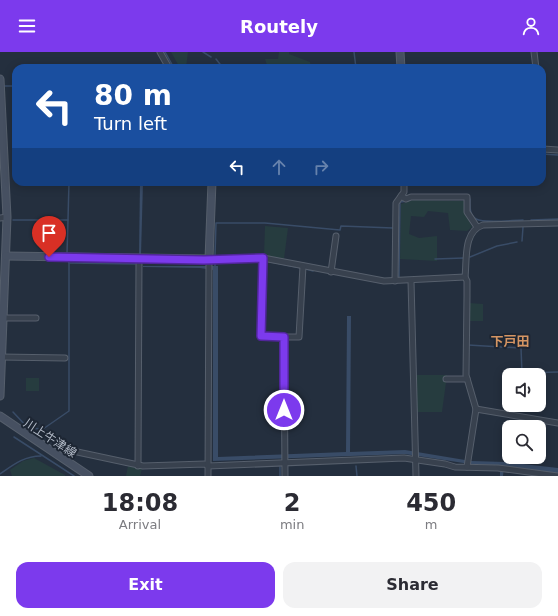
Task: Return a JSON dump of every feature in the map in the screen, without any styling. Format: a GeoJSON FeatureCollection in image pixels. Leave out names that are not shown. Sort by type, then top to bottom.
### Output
{"type":"FeatureCollection","features":[{"type":"Feature","properties":{"kind":"street"},"geometry":{"type":"LineString","coordinates":[[160,52],[167,64]]}},
{"type":"Feature","properties":{"kind":"street"},"geometry":{"type":"LineString","coordinates":[[400,52],[401,64]]}},
{"type":"Feature","properties":{"kind":"street"},"geometry":{"type":"LineString","coordinates":[[534,52],[536,64]]}},
{"type":"Feature","properties":{"kind":"street"},"geometry":{"type":"LineString","coordinates":[[0,79],[3,218],[6,256],[0,396]]}},
{"type":"Feature","properties":{"kind":"street"},"geometry":{"type":"LineString","coordinates":[[546,149],[558,150]]}},
{"type":"Feature","properties":{"kind":"street"},"geometry":{"type":"LineString","coordinates":[[208,476],[209,265],[212,186]]}},
{"type":"Feature","properties":{"kind":"street"},"geometry":{"type":"LineString","coordinates":[[395,281],[396,203],[404,192],[404,186]]}},
{"type":"Feature","properties":{"kind":"street"},"geometry":{"type":"LineString","coordinates":[[401,196],[406,198],[467,197],[467,212],[477,227]]}},
{"type":"Feature","properties":{"kind":"street"},"geometry":{"type":"LineString","coordinates":[[467,467],[476,409],[467,379],[467,281],[465,277],[470,235],[477,227],[483,225],[558,223]]}},
{"type":"Feature","properties":{"kind":"street"},"geometry":{"type":"LineString","coordinates":[[330,272],[336,236]]}},
{"type":"Feature","properties":{"kind":"street"},"geometry":{"type":"LineString","coordinates":[[6,256],[139,259],[209,265],[263,258],[377,280],[411,281],[465,277]]}},
{"type":"Feature","properties":{"kind":"street"},"geometry":{"type":"LineString","coordinates":[[263,258],[261,336],[299,337],[303,266]]}},
{"type":"Feature","properties":{"kind":"street"},"geometry":{"type":"LineString","coordinates":[[138,466],[139,259]]}},
{"type":"Feature","properties":{"kind":"street"},"geometry":{"type":"LineString","coordinates":[[411,281],[416,476]]}},
{"type":"Feature","properties":{"kind":"street"},"geometry":{"type":"LineString","coordinates":[[3,318],[36,318]]}},
{"type":"Feature","properties":{"kind":"street"},"geometry":{"type":"LineString","coordinates":[[284,337],[285,476]]}},
{"type":"Feature","properties":{"kind":"street"},"geometry":{"type":"LineString","coordinates":[[1,357],[65,358]]}},
{"type":"Feature","properties":{"kind":"street"},"geometry":{"type":"LineString","coordinates":[[446,379],[467,379]]}},
{"type":"Feature","properties":{"kind":"street"},"geometry":{"type":"LineString","coordinates":[[476,409],[558,423]]}},
{"type":"Feature","properties":{"kind":"street","name":"川上牛津線"},"geometry":{"type":"LineString","coordinates":[[0,416],[89,476]]}},
{"type":"Feature","properties":{"kind":"street"},"geometry":{"type":"LineString","coordinates":[[68,450],[138,466],[205,464],[208,466],[404,458],[445,464],[454,467],[498,468],[558,476]]}},
{"type":"Feature","properties":{"kind":"green space"},"geometry":{"type":"Polygon","coordinates":[[[171,52],[188,52],[186,64],[178,64],[171,52]]]}},
{"type":"Feature","properties":{"kind":"green space"},"geometry":{"type":"Polygon","coordinates":[[[279,52],[289,52],[289,54],[310,62],[310,64],[267,64],[265,59],[278,59],[279,52]]]}},
{"type":"Feature","properties":{"kind":"green space"},"geometry":{"type":"Polygon","coordinates":[[[413,200],[464,201],[465,213],[472,227],[467,231],[450,230],[448,213],[428,211],[424,217],[411,216],[409,234],[419,238],[437,236],[437,261],[400,259],[401,204],[413,200]]]}},
{"type":"Feature","properties":{"kind":"green space"},"geometry":{"type":"Polygon","coordinates":[[[265,226],[288,228],[284,259],[264,255],[265,226]]]}},
{"type":"Feature","properties":{"kind":"green space"},"geometry":{"type":"Polygon","coordinates":[[[469,303],[483,304],[483,321],[468,321],[469,303]]]}},
{"type":"Feature","properties":{"kind":"green space"},"geometry":{"type":"Polygon","coordinates":[[[415,375],[447,375],[442,412],[416,412],[415,375]]]}},
{"type":"Feature","properties":{"kind":"green space"},"geometry":{"type":"Polygon","coordinates":[[[26,378],[39,378],[39,391],[26,391],[26,378]]]}},
{"type":"Feature","properties":{"kind":"green space"},"geometry":{"type":"Polygon","coordinates":[[[34,458],[65,476],[12,476],[10,470],[23,461],[34,458]]]}},
{"type":"Feature","properties":{"kind":"green space"},"geometry":{"type":"Polygon","coordinates":[[[128,466],[142,469],[140,476],[126,476],[128,466]]]}},
{"type":"Feature","properties":{"kind":"water"},"geometry":{"type":"Polygon","coordinates":[[[140,186],[143,186],[141,255],[139,255],[140,186]]]}},
{"type":"Feature","properties":{"kind":"water"},"geometry":{"type":"Polygon","coordinates":[[[218,266],[218,457],[346,452],[347,316],[351,316],[350,452],[405,450],[471,461],[502,462],[502,464],[523,464],[558,468],[558,473],[504,466],[503,476],[500,476],[500,465],[470,464],[405,454],[213,461],[213,270],[200,268],[143,267],[218,266]]]}},
{"type":"Feature","properties":{"kind":"waterway"},"geometry":{"type":"LineString","coordinates":[[165,52],[172,64]]}},
{"type":"Feature","properties":{"kind":"waterway"},"geometry":{"type":"LineString","coordinates":[[203,52],[211,57]]}},
{"type":"Feature","properties":{"kind":"waterway"},"geometry":{"type":"LineString","coordinates":[[354,52],[356,64]]}},
{"type":"Feature","properties":{"kind":"waterway"},"geometry":{"type":"LineString","coordinates":[[216,59],[220,64]]}},
{"type":"Feature","properties":{"kind":"waterway"},"geometry":{"type":"LineString","coordinates":[[5,86],[12,86]]}},
{"type":"Feature","properties":{"kind":"waterway"},"geometry":{"type":"LineString","coordinates":[[546,154],[558,155]]}},
{"type":"Feature","properties":{"kind":"waterway"},"geometry":{"type":"LineString","coordinates":[[68,220],[69,186]]}},
{"type":"Feature","properties":{"kind":"waterway"},"geometry":{"type":"LineString","coordinates":[[470,199],[471,213],[476,219],[492,222],[523,220]]}},
{"type":"Feature","properties":{"kind":"waterway"},"geometry":{"type":"LineString","coordinates":[[399,277],[400,202],[408,201]]}},
{"type":"Feature","properties":{"kind":"waterway"},"geometry":{"type":"LineString","coordinates":[[531,220],[558,219]]}},
{"type":"Feature","properties":{"kind":"waterway"},"geometry":{"type":"LineString","coordinates":[[13,220],[68,220],[67,253]]}},
{"type":"Feature","properties":{"kind":"waterway"},"geometry":{"type":"LineString","coordinates":[[215,255],[216,223],[265,223],[340,230],[341,226],[393,228]]}},
{"type":"Feature","properties":{"kind":"waterway"},"geometry":{"type":"LineString","coordinates":[[522,241],[523,227]]}},
{"type":"Feature","properties":{"kind":"waterway"},"geometry":{"type":"LineString","coordinates":[[470,257],[497,246],[517,242]]}},
{"type":"Feature","properties":{"kind":"waterway"},"geometry":{"type":"LineString","coordinates":[[435,259],[464,258]]}},
{"type":"Feature","properties":{"kind":"waterway"},"geometry":{"type":"LineString","coordinates":[[68,261],[69,263],[135,264]]}},
{"type":"Feature","properties":{"kind":"waterway"},"geometry":{"type":"LineString","coordinates":[[215,266],[215,262],[261,261]]}},
{"type":"Feature","properties":{"kind":"waterway"},"geometry":{"type":"LineString","coordinates":[[266,261],[301,268]]}},
{"type":"Feature","properties":{"kind":"waterway"},"geometry":{"type":"LineString","coordinates":[[13,412],[28,428],[43,429],[69,411],[69,263]]}},
{"type":"Feature","properties":{"kind":"waterway"},"geometry":{"type":"LineString","coordinates":[[306,269],[313,271]]}},
{"type":"Feature","properties":{"kind":"waterway"},"geometry":{"type":"LineString","coordinates":[[468,345],[521,348],[522,373],[558,372]]}},
{"type":"Feature","properties":{"kind":"waterway"},"geometry":{"type":"LineString","coordinates":[[14,437],[74,476]]}},
{"type":"Feature","properties":{"kind":"waterway"},"geometry":{"type":"LineString","coordinates":[[0,474],[24,459],[41,456]]}},
{"type":"Feature","properties":{"kind":"waterway"},"geometry":{"type":"LineString","coordinates":[[356,466],[357,476]]}},
{"type":"Feature","properties":{"kind":"waterway"},"geometry":{"type":"LineString","coordinates":[[280,467],[280,476]]}},
{"type":"Feature","properties":{"kind":"district","name":"下戸田"},"geometry":{"type":"Point","coordinates":[510,341]}},
{"type":"Feature","properties":{"kind":"route"},"geometry":{"type":"LineString","coordinates":[[49,257],[204,260],[263,258],[261,336],[284,337],[284,410]]}}]}
